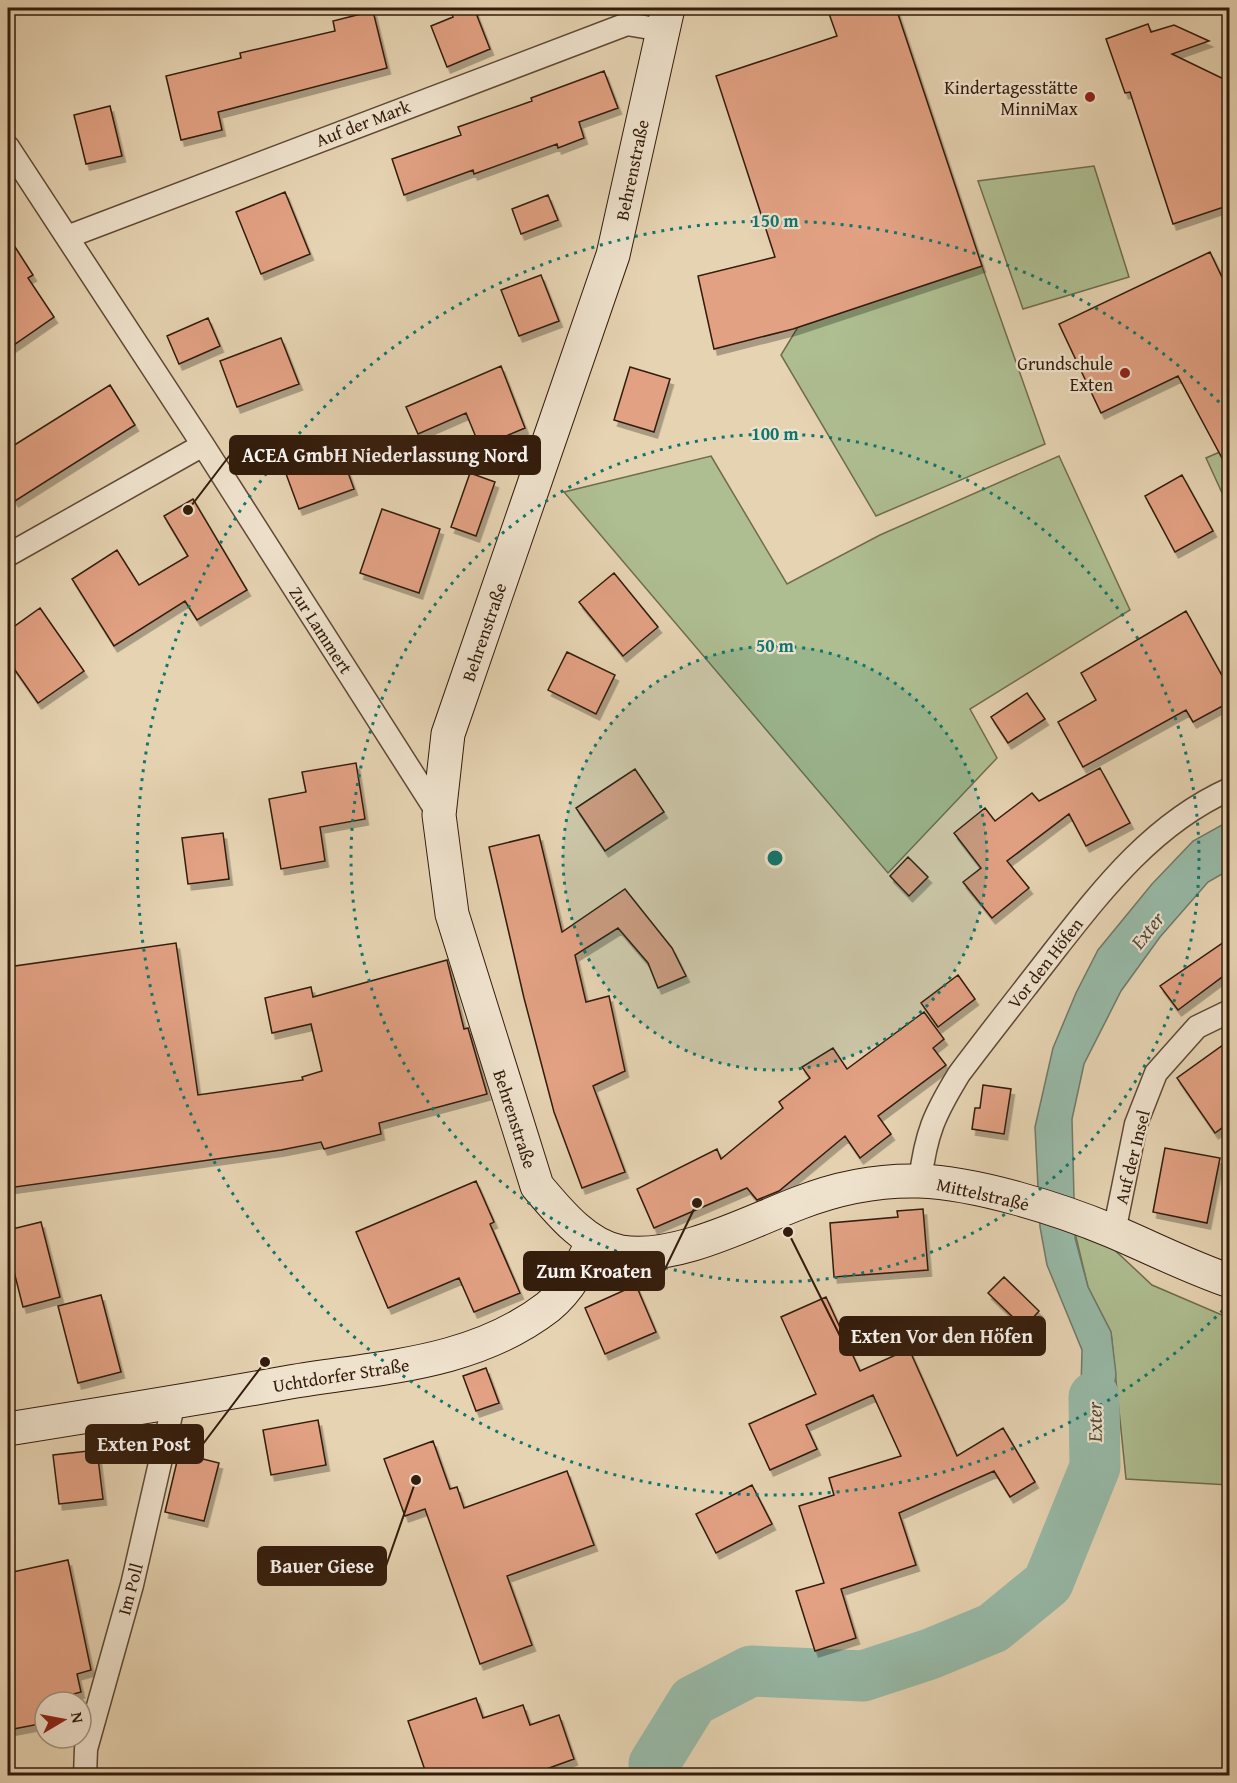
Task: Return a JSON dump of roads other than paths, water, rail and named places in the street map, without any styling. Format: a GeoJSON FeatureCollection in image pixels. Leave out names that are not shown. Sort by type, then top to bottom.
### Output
{"type":"FeatureCollection","features":[{"type":"Feature","properties":{"kind":"main road","name":"Behrenstraße"},"geometry":{"type":"LineString","coordinates":[[593,1240],[559,1212],[537,1186],[526,1158],[452,914],[439,815],[448,734],[613,255],[665,19]]}},
{"type":"Feature","properties":{"kind":"main road","name":"Mittelstraße"},"geometry":{"type":"LineString","coordinates":[[593,1240],[620,1252],[658,1253],[733,1231],[801,1202],[863,1184],[920,1181],[963,1186],[1022,1201],[1111,1231],[1185,1266],[1230,1281]]}},
{"type":"Feature","properties":{"kind":"main road","name":"Uchtdorfer Straße"},"geometry":{"type":"LineString","coordinates":[[8,1429],[352,1372],[420,1363],[462,1352],[499,1337],[548,1307],[575,1279],[593,1240]]}},
{"type":"Feature","properties":{"kind":"street","name":"Auf der Mark"},"geometry":{"type":"LineString","coordinates":[[67,237],[627,24],[665,19]]}},
{"type":"Feature","properties":{"kind":"street","name":"Zur Lammert"},"geometry":{"type":"LineString","coordinates":[[10,159],[67,237],[439,815]]}},
{"type":"Feature","properties":{"kind":"street"},"geometry":{"type":"LineString","coordinates":[[8,555],[203,445]]}},
{"type":"Feature","properties":{"kind":"street","name":"Vor den Höfen"},"geometry":{"type":"LineString","coordinates":[[920,1181],[925,1140],[939,1107],[959,1074],[1108,882],[1158,834],[1206,800],[1230,789]]}},
{"type":"Feature","properties":{"kind":"street","name":"Auf der Insel"},"geometry":{"type":"LineString","coordinates":[[1111,1231],[1136,1124],[1156,1073],[1197,1028],[1230,1011]]}},
{"type":"Feature","properties":{"kind":"street","name":"Im Poll"},"geometry":{"type":"LineString","coordinates":[[85,1776],[86,1749],[132,1585],[174,1402]]}},
{"type":"Feature","properties":{"kind":"water"},"geometry":{"type":"Polygon","coordinates":[[[1229,821],[1229,870],[1208,882],[1160,937],[1121,991],[1084,1064],[1072,1119],[1075,1238],[1088,1287],[1111,1332],[1116,1374],[1110,1421],[1095,1467],[1080,1427],[1082,1350],[1047,1265],[1040,1227],[1035,1127],[1053,1048],[1076,993],[1098,950],[1152,884],[1193,841],[1229,821]]]}},
{"type":"Feature","properties":{"kind":"waterway","name":"Exter"},"geometry":{"type":"LineString","coordinates":[[655,1776],[654,1764],[693,1701],[751,1671],[863,1676],[930,1654],[993,1628],[1048,1583],[1095,1467],[1094,1397]]}},
{"type":"Feature","properties":{"kind":"place","name":"Kindertagesstätte MinniMax"},"geometry":{"type":"Point","coordinates":[1090,97]}},
{"type":"Feature","properties":{"kind":"place","name":"Grundschule Exten"},"geometry":{"type":"Point","coordinates":[1125,373]}},
{"type":"Feature","properties":{"kind":"place","name":"ACEA GmbH Niederlassung Nord"},"geometry":{"type":"Point","coordinates":[188,510]}},
{"type":"Feature","properties":{"kind":"place","name":"Zum Kroaten"},"geometry":{"type":"Point","coordinates":[697,1203]}},
{"type":"Feature","properties":{"kind":"place","name":"Exten Vor den Höfen"},"geometry":{"type":"Point","coordinates":[788,1232]}},
{"type":"Feature","properties":{"kind":"place","name":"Exten Post"},"geometry":{"type":"Point","coordinates":[265,1362]}},
{"type":"Feature","properties":{"kind":"place","name":"Bauer Giese"},"geometry":{"type":"Point","coordinates":[416,1480]}}]}
